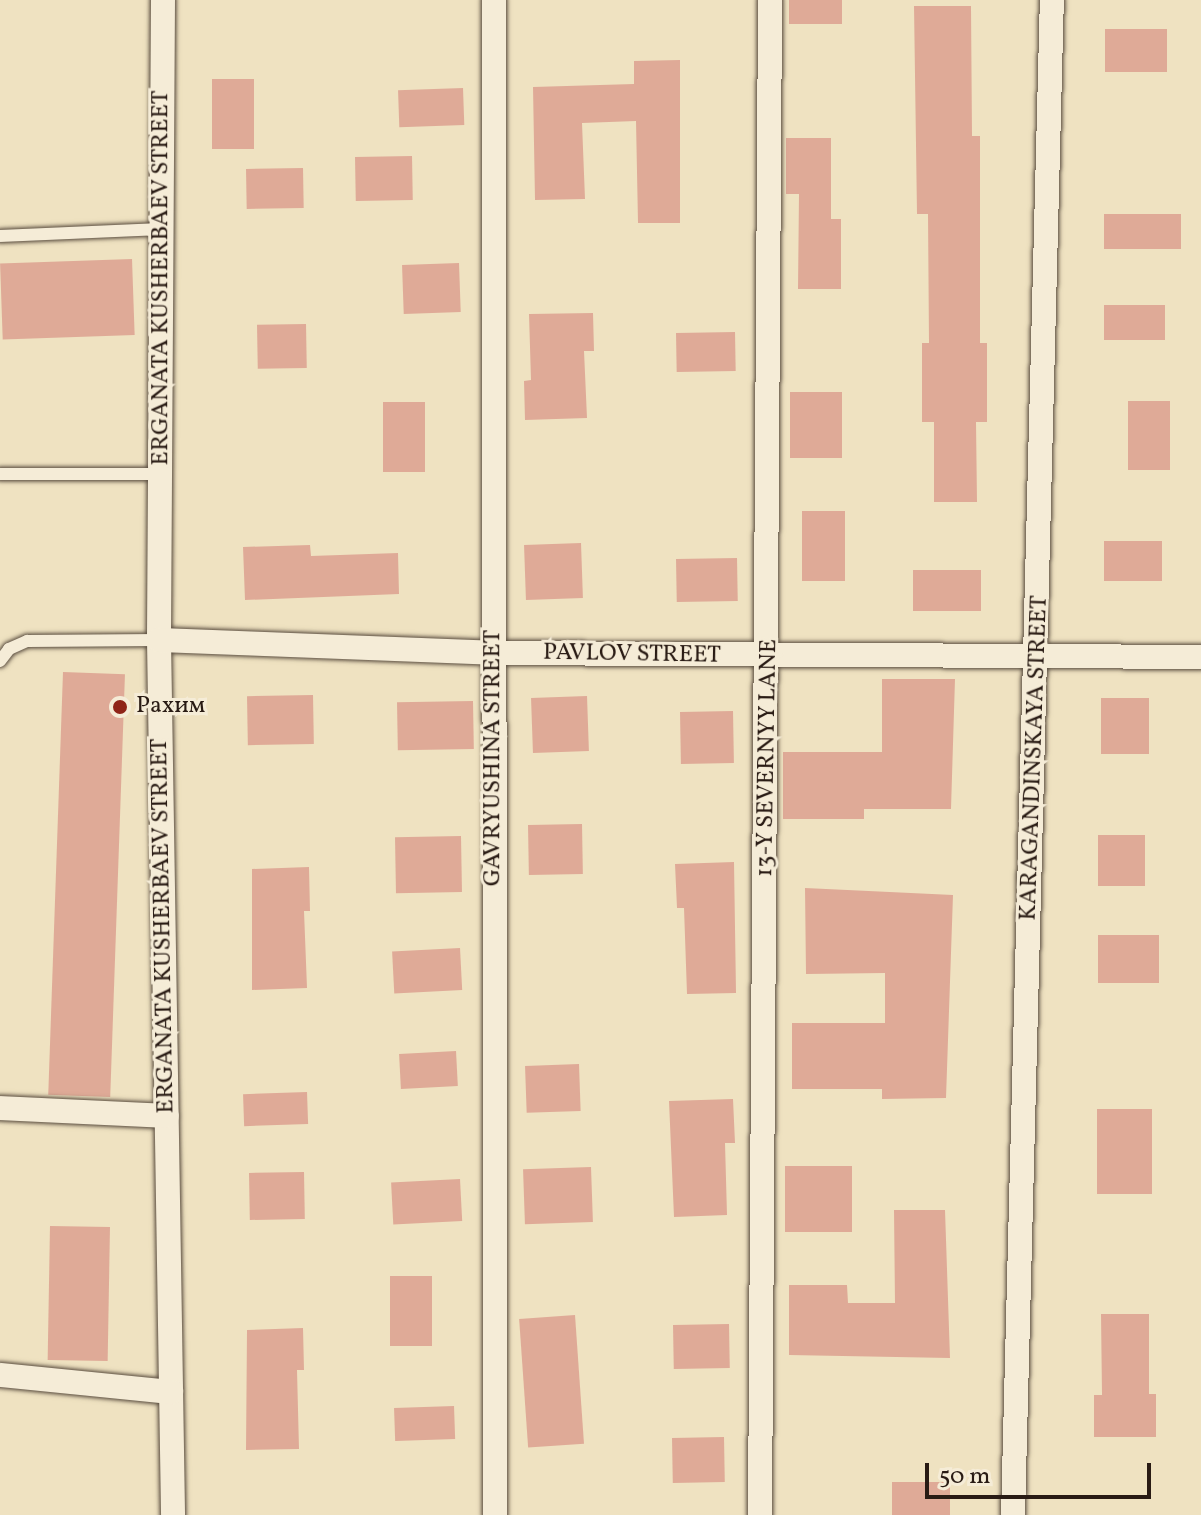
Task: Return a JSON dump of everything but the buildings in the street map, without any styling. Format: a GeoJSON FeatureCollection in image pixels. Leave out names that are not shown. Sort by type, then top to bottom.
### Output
{"type":"FeatureCollection","features":[{"type":"Feature","properties":{"kind":"street","name":"ERGANATA KUSHERBAEV STREET"},"geometry":{"type":"LineString","coordinates":[[163,0],[159,640],[173,1515]]}},
{"type":"Feature","properties":{"kind":"street","name":"GAVRYUSHINA STREET"},"geometry":{"type":"LineString","coordinates":[[494,0],[495,1515]]}},
{"type":"Feature","properties":{"kind":"street","name":"13-Y SEVERNYY LANE"},"geometry":{"type":"LineString","coordinates":[[760,1515],[770,657],[770,0]]}},
{"type":"Feature","properties":{"kind":"street","name":"KARAGANDINSKAYA STREET"},"geometry":{"type":"LineString","coordinates":[[1013,1515],[1039,655],[1052,0]]}},
{"type":"Feature","properties":{"kind":"street","name":"PAVLOV STREET"},"geometry":{"type":"LineString","coordinates":[[159,640],[494,653],[770,657],[1201,657]]}},
{"type":"Feature","properties":{"kind":"street"},"geometry":{"type":"LineString","coordinates":[[0,1108],[167,1116]]}},
{"type":"Feature","properties":{"kind":"street"},"geometry":{"type":"LineString","coordinates":[[0,1375],[171,1392]]}},
{"type":"Feature","properties":{"kind":"lane"},"geometry":{"type":"LineString","coordinates":[[0,236],[161,229]]}},
{"type":"Feature","properties":{"kind":"lane"},"geometry":{"type":"LineString","coordinates":[[0,474],[161,474]]}},
{"type":"Feature","properties":{"kind":"lane"},"geometry":{"type":"LineString","coordinates":[[0,661],[9,649],[27,641],[159,640]]}},
{"type":"Feature","properties":{"kind":"place","name":"Рахим"},"geometry":{"type":"Point","coordinates":[120,707]}}]}
